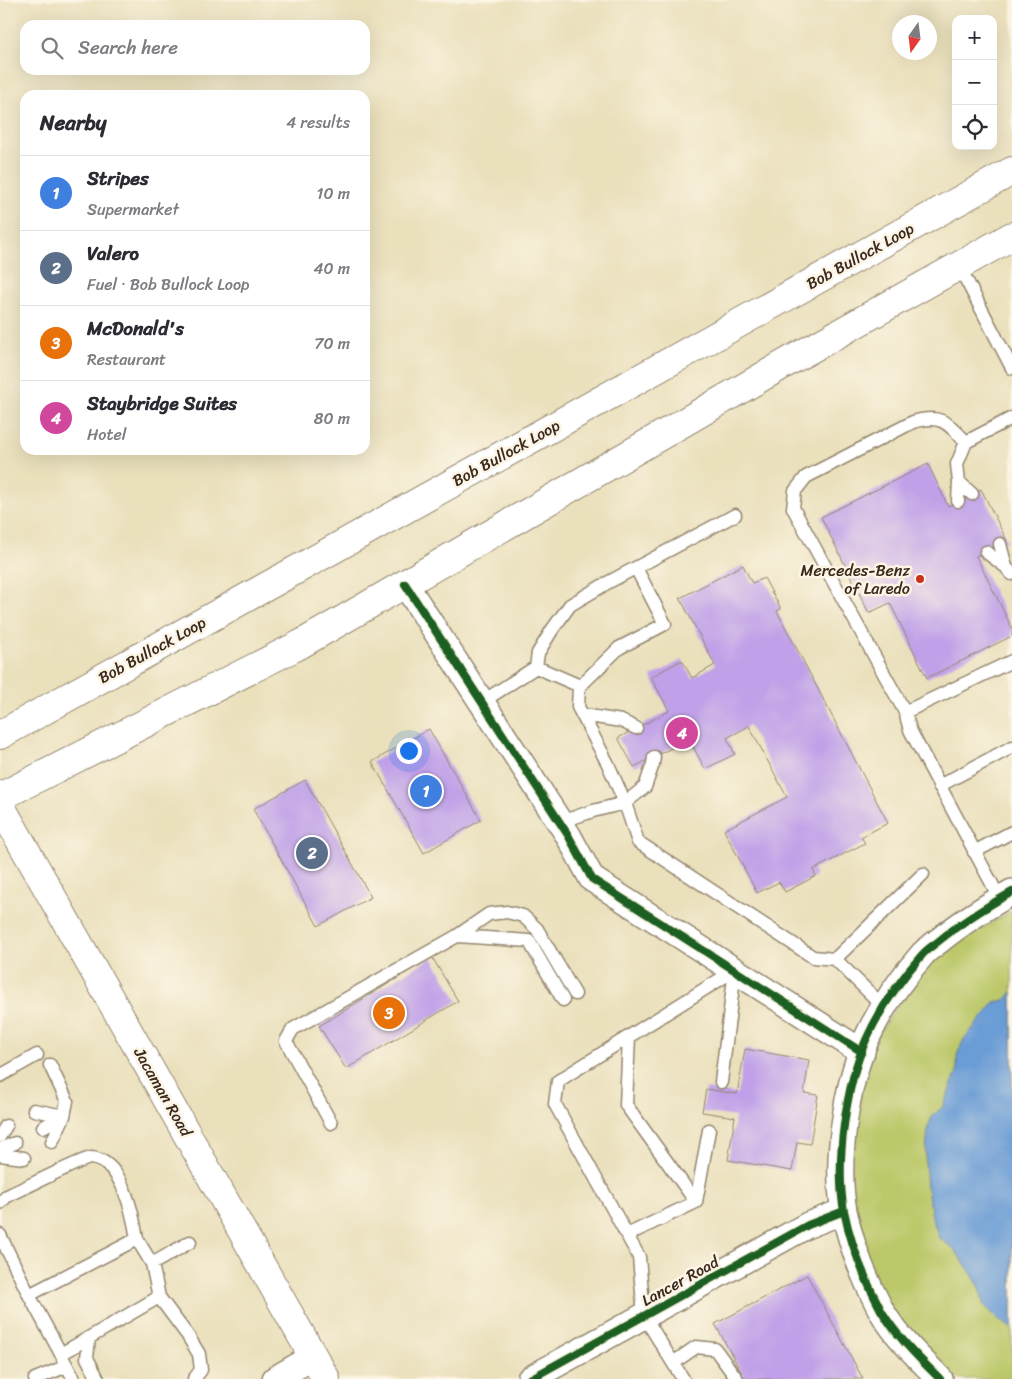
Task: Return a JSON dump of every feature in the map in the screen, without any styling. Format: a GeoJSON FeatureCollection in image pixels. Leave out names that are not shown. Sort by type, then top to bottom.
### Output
{"type":"FeatureCollection","features":[{"type":"Feature","properties":{"kind":"main road","name":"Bob Bullock Loop"},"geometry":{"type":"LineString","coordinates":[[0,735],[1012,171]]}},
{"type":"Feature","properties":{"kind":"main road"},"geometry":{"type":"LineString","coordinates":[[0,797],[301,644],[793,359],[1012,236]]}},
{"type":"Feature","properties":{"kind":"main road","name":"Jacaman Road"},"geometry":{"type":"LineString","coordinates":[[0,806],[319,1368]]}},
{"type":"Feature","properties":{"kind":"street"},"geometry":{"type":"LineString","coordinates":[[406,584],[560,822],[592,879],[862,1052]]}},
{"type":"Feature","properties":{"kind":"street"},"geometry":{"type":"LineString","coordinates":[[940,1379],[910,1348],[882,1311],[859,1261],[844,1211],[840,1165],[843,1141],[852,1081],[866,1040],[889,998],[923,954],[962,921],[1006,896]]}},
{"type":"Feature","properties":{"kind":"street","name":"Lancer Road"},"geometry":{"type":"LineString","coordinates":[[530,1379],[808,1225],[844,1211]]}},
{"type":"Feature","properties":{"kind":"street"},"geometry":{"type":"LineString","coordinates":[[276,1379],[319,1368]]}},
{"type":"Feature","properties":{"kind":"lane"},"geometry":{"type":"LineString","coordinates":[[959,266],[1012,368]]}},
{"type":"Feature","properties":{"kind":"lane"},"geometry":{"type":"LineString","coordinates":[[966,442],[948,422],[927,418],[913,422],[806,477],[795,491],[793,508],[906,712],[910,730],[974,852],[1006,896]]}},
{"type":"Feature","properties":{"kind":"lane"},"geometry":{"type":"LineString","coordinates":[[958,501],[959,482],[957,464],[966,442],[1012,418]]}},
{"type":"Feature","properties":{"kind":"lane"},"geometry":{"type":"LineString","coordinates":[[959,482],[972,494]]}},
{"type":"Feature","properties":{"kind":"lane"},"geometry":{"type":"LineString","coordinates":[[482,702],[536,667],[538,653],[570,605],[735,514]]}},
{"type":"Feature","properties":{"kind":"lane"},"geometry":{"type":"LineString","coordinates":[[1000,544],[1009,571]]}},
{"type":"Feature","properties":{"kind":"lane"},"geometry":{"type":"LineString","coordinates":[[986,552],[1009,571]]}},
{"type":"Feature","properties":{"kind":"lane"},"geometry":{"type":"LineString","coordinates":[[636,568],[665,624],[618,648],[580,686],[578,707],[625,803],[638,842],[813,957],[835,959],[884,1008]]}},
{"type":"Feature","properties":{"kind":"lane"},"geometry":{"type":"LineString","coordinates":[[906,712],[1012,661]]}},
{"type":"Feature","properties":{"kind":"lane"},"geometry":{"type":"LineString","coordinates":[[536,667],[580,686]]}},
{"type":"Feature","properties":{"kind":"lane"},"geometry":{"type":"LineString","coordinates":[[583,714],[621,721],[636,728]]}},
{"type":"Feature","properties":{"kind":"lane"},"geometry":{"type":"LineString","coordinates":[[939,786],[1012,747]]}},
{"type":"Feature","properties":{"kind":"lane"},"geometry":{"type":"LineString","coordinates":[[560,822],[625,803],[645,787],[654,757]]}},
{"type":"Feature","properties":{"kind":"lane"},"geometry":{"type":"LineString","coordinates":[[974,852],[1012,832]]}},
{"type":"Feature","properties":{"kind":"lane"},"geometry":{"type":"LineString","coordinates":[[835,959],[923,874]]}},
{"type":"Feature","properties":{"kind":"lane"},"geometry":{"type":"LineString","coordinates":[[331,1123],[286,1041],[293,1029],[457,936],[489,914],[507,912],[523,916],[537,928],[576,994]]}},
{"type":"Feature","properties":{"kind":"lane"},"geometry":{"type":"LineString","coordinates":[[457,936],[529,940],[563,1000]]}},
{"type":"Feature","properties":{"kind":"lane"},"geometry":{"type":"LineString","coordinates":[[683,1379],[644,1316],[639,1257],[554,1104],[558,1081],[735,970]]}},
{"type":"Feature","properties":{"kind":"lane"},"geometry":{"type":"LineString","coordinates":[[721,1082],[735,970]]}},
{"type":"Feature","properties":{"kind":"lane"},"geometry":{"type":"LineString","coordinates":[[629,1036],[626,1105],[696,1202]]}},
{"type":"Feature","properties":{"kind":"lane"},"geometry":{"type":"LineString","coordinates":[[0,1076],[37,1055]]}},
{"type":"Feature","properties":{"kind":"lane"},"geometry":{"type":"LineString","coordinates":[[50,1065],[67,1101],[64,1116],[52,1142]]}},
{"type":"Feature","properties":{"kind":"lane"},"geometry":{"type":"LineString","coordinates":[[34,1110],[64,1116]]}},
{"type":"Feature","properties":{"kind":"lane"},"geometry":{"type":"LineString","coordinates":[[43,1127],[64,1116]]}},
{"type":"Feature","properties":{"kind":"lane"},"geometry":{"type":"LineString","coordinates":[[696,1202],[709,1130]]}},
{"type":"Feature","properties":{"kind":"lane"},"geometry":{"type":"LineString","coordinates":[[0,1149],[16,1143]]}},
{"type":"Feature","properties":{"kind":"lane"},"geometry":{"type":"LineString","coordinates":[[0,1155],[24,1158]]}},
{"type":"Feature","properties":{"kind":"lane"},"geometry":{"type":"LineString","coordinates":[[0,1203],[7,1196],[89,1158],[104,1162],[116,1174],[133,1212],[137,1239],[152,1264],[159,1297],[188,1336],[198,1354],[200,1370],[194,1379]]}},
{"type":"Feature","properties":{"kind":"lane"},"geometry":{"type":"LineString","coordinates":[[627,1235],[696,1202]]}},
{"type":"Feature","properties":{"kind":"lane"},"geometry":{"type":"LineString","coordinates":[[0,1235],[29,1295],[74,1379]]}},
{"type":"Feature","properties":{"kind":"lane"},"geometry":{"type":"LineString","coordinates":[[29,1295],[137,1239]]}},
{"type":"Feature","properties":{"kind":"lane"},"geometry":{"type":"LineString","coordinates":[[152,1264],[190,1242]]}},
{"type":"Feature","properties":{"kind":"lane"},"geometry":{"type":"LineString","coordinates":[[35,1379],[64,1360],[88,1338],[159,1297]]}},
{"type":"Feature","properties":{"kind":"lane"},"geometry":{"type":"LineString","coordinates":[[88,1338],[87,1358],[98,1379]]}},
{"type":"Feature","properties":{"kind":"lane"},"geometry":{"type":"LineString","coordinates":[[673,1363],[696,1347],[715,1349],[736,1379]]}},
{"type":"Feature","properties":{"kind":"green space"},"geometry":{"type":"Polygon","coordinates":[[[1012,911],[1012,1379],[957,1379],[947,1372],[891,1311],[864,1256],[847,1170],[859,1086],[875,1039],[929,959],[1012,911]]]}},
{"type":"Feature","properties":{"kind":"water"},"geometry":{"type":"Polygon","coordinates":[[[1012,992],[1012,1329],[983,1304],[980,1288],[970,1271],[954,1249],[939,1238],[932,1217],[925,1162],[928,1127],[932,1117],[943,1106],[957,1072],[957,1055],[964,1039],[994,1002],[1005,1000],[1012,992]]]}},
{"type":"Feature","properties":{"kind":"building","name":"Mercedes-Benz of Laredo"},"geometry":{"type":"Polygon","coordinates":[[[928,464],[948,506],[981,489],[1007,541],[976,556],[1012,628],[1012,636],[927,678],[890,603],[869,613],[821,517],[928,464]]]}},
{"type":"Feature","properties":{"kind":"building"},"geometry":{"type":"Polygon","coordinates":[[[743,565],[752,583],[764,578],[781,609],[777,611],[888,823],[861,837],[865,843],[813,870],[816,876],[785,892],[779,882],[757,893],[724,830],[787,797],[749,726],[727,738],[735,754],[705,769],[689,739],[634,767],[618,738],[669,711],[651,677],[682,660],[692,678],[715,665],[680,598],[743,565]]]}},
{"type":"Feature","properties":{"kind":"building"},"geometry":{"type":"Polygon","coordinates":[[[429,729],[481,820],[424,853],[372,762],[429,729]]]}},
{"type":"Feature","properties":{"kind":"building"},"geometry":{"type":"Polygon","coordinates":[[[305,780],[371,897],[318,926],[253,809],[305,780]]]}},
{"type":"Feature","properties":{"kind":"building"},"geometry":{"type":"Polygon","coordinates":[[[432,957],[458,1001],[346,1069],[319,1026],[432,957]]]}},
{"type":"Feature","properties":{"kind":"building"},"geometry":{"type":"Polygon","coordinates":[[[745,1049],[809,1060],[804,1093],[818,1095],[810,1144],[797,1142],[792,1171],[728,1160],[735,1117],[702,1112],[706,1089],[737,1094],[745,1049]]]}},
{"type":"Feature","properties":{"kind":"building"},"geometry":{"type":"Polygon","coordinates":[[[807,1275],[863,1379],[745,1379],[715,1324],[807,1275]]]}},
{"type":"Feature","properties":{"kind":"cycle path"},"geometry":{"type":"LineString","coordinates":[[405,584],[568,835],[592,879],[862,1052]]}},
{"type":"Feature","properties":{"kind":"cycle path"},"geometry":{"type":"LineString","coordinates":[[940,1379],[908,1346],[887,1320],[875,1299],[859,1262],[850,1237],[844,1211],[841,1170],[844,1124],[859,1058],[878,1017],[898,985],[928,949],[966,920],[1012,892]]}},
{"type":"Feature","properties":{"kind":"cycle path"},"geometry":{"type":"LineString","coordinates":[[530,1379],[808,1225],[844,1211]]}},
{"type":"Feature","properties":{"kind":"place","name":"Mercedes-Benz of Laredo"},"geometry":{"type":"Point","coordinates":[920,579]}},
{"type":"Feature","properties":{"kind":"place","name":"Staybridge Suites"},"geometry":{"type":"Point","coordinates":[682,733]}},
{"type":"Feature","properties":{"kind":"place","name":"Stripes"},"geometry":{"type":"Point","coordinates":[426,791]}},
{"type":"Feature","properties":{"kind":"place","name":"Valero"},"geometry":{"type":"Point","coordinates":[312,853]}},
{"type":"Feature","properties":{"kind":"place","name":"McDonald's"},"geometry":{"type":"Point","coordinates":[389,1013]}}]}
